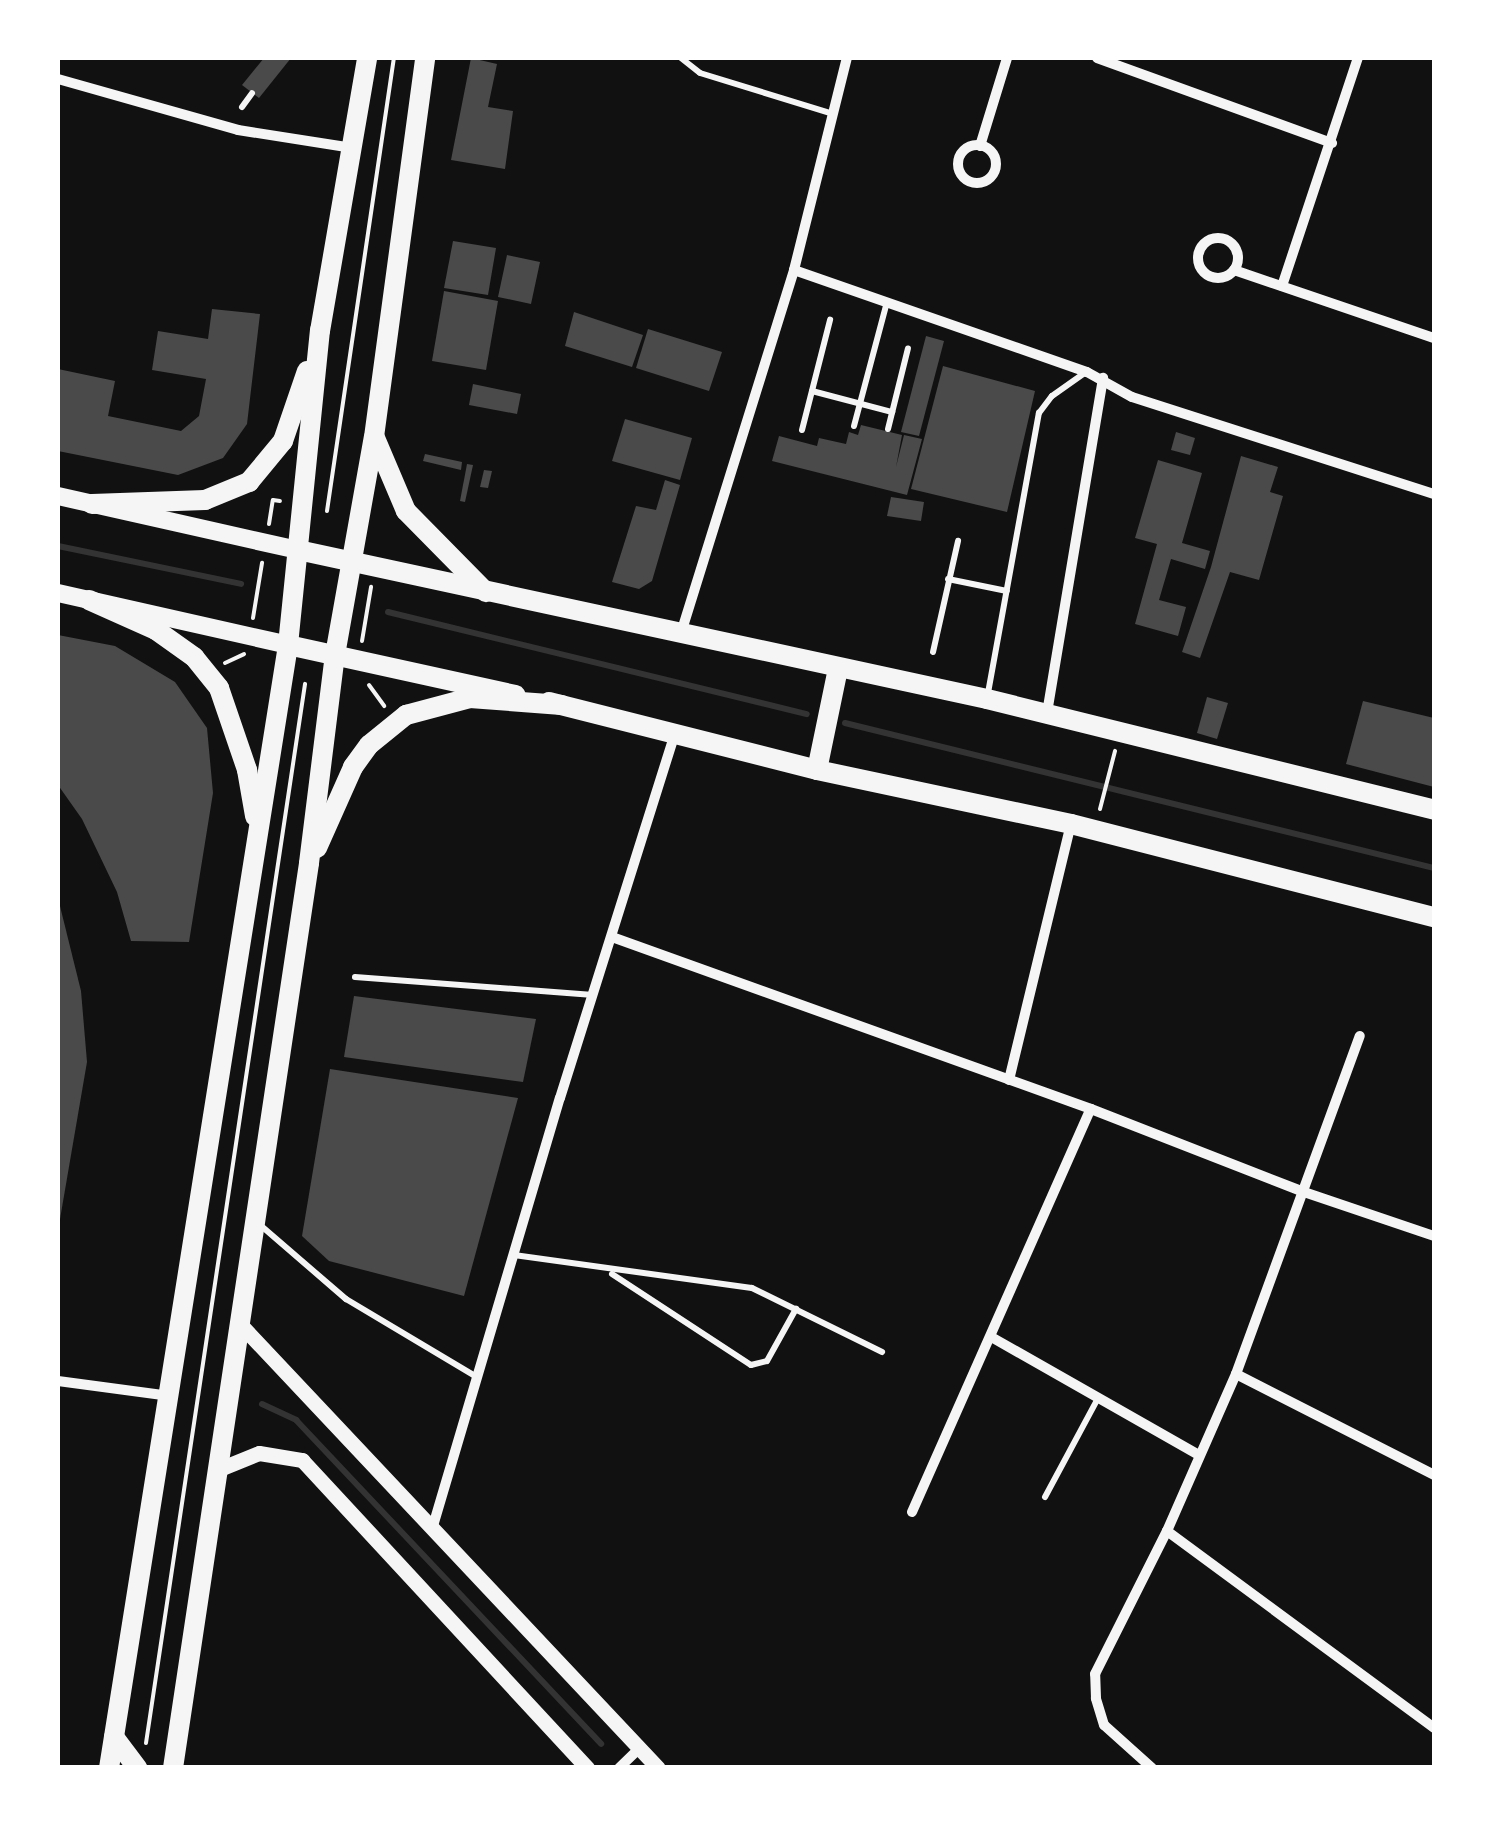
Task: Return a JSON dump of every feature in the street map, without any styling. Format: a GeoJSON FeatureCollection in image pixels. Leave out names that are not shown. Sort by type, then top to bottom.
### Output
{"type":"FeatureCollection","features":[{"type":"Feature","properties":{"kind":"main road"},"geometry":{"type":"LineString","coordinates":[[109,1768],[288,645],[320,331],[354,148],[366,58]]}},
{"type":"Feature","properties":{"kind":"main road"},"geometry":{"type":"LineString","coordinates":[[114,1737],[144,1761],[164,1766],[174,1760],[309,863],[335,655],[374,437],[425,58]]}},
{"type":"Feature","properties":{"kind":"main road"},"geometry":{"type":"LineString","coordinates":[[92,504],[204,500],[249,482],[284,442],[320,331]]}},
{"type":"Feature","properties":{"kind":"main road"},"geometry":{"type":"LineString","coordinates":[[374,437],[406,510],[486,592]]}},
{"type":"Feature","properties":{"kind":"main road"},"geometry":{"type":"LineString","coordinates":[[58,496],[838,669],[987,698],[1434,810]]}},
{"type":"Feature","properties":{"kind":"main road"},"geometry":{"type":"LineString","coordinates":[[58,593],[562,705],[816,770],[1072,824],[1434,916]]}},
{"type":"Feature","properties":{"kind":"main road"},"geometry":{"type":"LineString","coordinates":[[89,600],[156,630],[194,657],[219,688],[247,770],[258,834]]}},
{"type":"Feature","properties":{"kind":"main road"},"geometry":{"type":"LineString","coordinates":[[816,770],[838,669]]}},
{"type":"Feature","properties":{"kind":"main road"},"geometry":{"type":"LineString","coordinates":[[309,863],[353,767],[368,745],[396,722],[432,705],[470,698],[562,705]]}},
{"type":"Feature","properties":{"kind":"street"},"geometry":{"type":"LineString","coordinates":[[680,634],[794,270],[847,58]]}},
{"type":"Feature","properties":{"kind":"street"},"geometry":{"type":"LineString","coordinates":[[980,146],[1007,58]]}},
{"type":"Feature","properties":{"kind":"street"},"geometry":{"type":"LineString","coordinates":[[1097,58],[1332,143]]}},
{"type":"Feature","properties":{"kind":"street"},"geometry":{"type":"LineString","coordinates":[[1282,286],[1358,58]]}},
{"type":"Feature","properties":{"kind":"street"},"geometry":{"type":"LineString","coordinates":[[58,78],[238,130],[354,148]]}},
{"type":"Feature","properties":{"kind":"street"},"geometry":{"type":"LineString","coordinates":[[1211,238],[1230,241],[1238,258],[1234,270],[1223,278],[1209,276],[1200,267],[1200,247],[1211,238]]}},
{"type":"Feature","properties":{"kind":"street"},"geometry":{"type":"LineString","coordinates":[[794,270],[1087,372],[1132,396],[1434,494]]}},
{"type":"Feature","properties":{"kind":"street"},"geometry":{"type":"LineString","coordinates":[[1234,270],[1434,338]]}},
{"type":"Feature","properties":{"kind":"street"},"geometry":{"type":"LineString","coordinates":[[1046,713],[1102,378]]}},
{"type":"Feature","properties":{"kind":"street"},"geometry":{"type":"LineString","coordinates":[[433,1526],[675,733]]}},
{"type":"Feature","properties":{"kind":"street"},"geometry":{"type":"LineString","coordinates":[[1009,1080],[1072,824]]}},
{"type":"Feature","properties":{"kind":"street"},"geometry":{"type":"LineString","coordinates":[[612,937],[1091,1109],[1301,1191],[1434,1236]]}},
{"type":"Feature","properties":{"kind":"street"},"geometry":{"type":"LineString","coordinates":[[1152,1768],[1104,1725],[1096,1698],[1095,1674],[1167,1531],[1236,1374],[1360,1036]]}},
{"type":"Feature","properties":{"kind":"street"},"geometry":{"type":"LineString","coordinates":[[912,1512],[993,1338],[1091,1109]]}},
{"type":"Feature","properties":{"kind":"street"},"geometry":{"type":"LineString","coordinates":[[239,1322],[658,1768]]}},
{"type":"Feature","properties":{"kind":"street"},"geometry":{"type":"LineString","coordinates":[[993,1338],[1199,1456]]}},
{"type":"Feature","properties":{"kind":"street"},"geometry":{"type":"LineString","coordinates":[[1236,1374],[1434,1475]]}},
{"type":"Feature","properties":{"kind":"street"},"geometry":{"type":"LineString","coordinates":[[58,1381],[170,1396]]}},
{"type":"Feature","properties":{"kind":"street"},"geometry":{"type":"LineString","coordinates":[[217,1470],[258,1452],[302,1460],[587,1768]]}},
{"type":"Feature","properties":{"kind":"street"},"geometry":{"type":"LineString","coordinates":[[1167,1531],[1434,1728]]}},
{"type":"Feature","properties":{"kind":"street"},"geometry":{"type":"LineString","coordinates":[[620,1768],[640,1748]]}},
{"type":"Feature","properties":{"kind":"lane"},"geometry":{"type":"LineString","coordinates":[[681,58],[700,72],[833,114]]}},
{"type":"Feature","properties":{"kind":"lane"},"geometry":{"type":"LineString","coordinates":[[242,107],[252,93]]}},
{"type":"Feature","properties":{"kind":"lane"},"geometry":{"type":"LineString","coordinates":[[854,426],[888,301]]}},
{"type":"Feature","properties":{"kind":"lane"},"geometry":{"type":"LineString","coordinates":[[802,430],[830,320]]}},
{"type":"Feature","properties":{"kind":"lane"},"geometry":{"type":"LineString","coordinates":[[888,429],[908,348]]}},
{"type":"Feature","properties":{"kind":"lane"},"geometry":{"type":"LineString","coordinates":[[987,698],[1039,413],[1052,396],[1087,372]]}},
{"type":"Feature","properties":{"kind":"lane"},"geometry":{"type":"LineString","coordinates":[[812,391],[892,412]]}},
{"type":"Feature","properties":{"kind":"lane"},"geometry":{"type":"LineString","coordinates":[[933,652],[958,540]]}},
{"type":"Feature","properties":{"kind":"lane"},"geometry":{"type":"LineString","coordinates":[[948,579],[1007,591]]}},
{"type":"Feature","properties":{"kind":"lane"},"geometry":{"type":"LineString","coordinates":[[355,977],[594,995]]}},
{"type":"Feature","properties":{"kind":"lane"},"geometry":{"type":"LineString","coordinates":[[254,1220],[346,1300],[477,1377]]}},
{"type":"Feature","properties":{"kind":"lane"},"geometry":{"type":"LineString","coordinates":[[513,1254],[606,1271],[752,1288],[882,1352]]}},
{"type":"Feature","properties":{"kind":"lane"},"geometry":{"type":"LineString","coordinates":[[606,1271],[751,1365],[767,1361],[796,1309]]}},
{"type":"Feature","properties":{"kind":"lane"},"geometry":{"type":"LineString","coordinates":[[1045,1497],[1098,1398]]}},
{"type":"Feature","properties":{"kind":"path"},"geometry":{"type":"LineString","coordinates":[[328,511],[394,58]]}},
{"type":"Feature","properties":{"kind":"path"},"geometry":{"type":"LineString","coordinates":[[144,1761],[306,682]]}},
{"type":"Feature","properties":{"kind":"path"},"geometry":{"type":"LineString","coordinates":[[368,683],[396,722]]}},
{"type":"Feature","properties":{"kind":"path"},"geometry":{"type":"LineString","coordinates":[[1101,808],[1110,771]]}},
{"type":"Feature","properties":{"kind":"building"},"geometry":{"type":"Polygon","coordinates":[[[264,58],[291,58],[259,98],[242,85],[264,58]]]}},
{"type":"Feature","properties":{"kind":"building"},"geometry":{"type":"Polygon","coordinates":[[[471,58],[497,64],[488,107],[513,111],[505,169],[451,160],[471,58]]]}},
{"type":"Feature","properties":{"kind":"building"},"geometry":{"type":"Polygon","coordinates":[[[453,241],[496,248],[488,295],[444,288],[453,241]]]}},
{"type":"Feature","properties":{"kind":"building"},"geometry":{"type":"Polygon","coordinates":[[[507,255],[540,262],[531,304],[498,297],[507,255]]]}},
{"type":"Feature","properties":{"kind":"building"},"geometry":{"type":"Polygon","coordinates":[[[444,291],[498,301],[486,370],[432,361],[444,291]]]}},
{"type":"Feature","properties":{"kind":"building"},"geometry":{"type":"Polygon","coordinates":[[[212,309],[260,314],[247,424],[223,458],[178,475],[58,451],[58,369],[115,381],[108,416],[181,431],[199,416],[206,379],[152,370],[158,331],[208,339],[212,309]]]}},
{"type":"Feature","properties":{"kind":"building"},"geometry":{"type":"Polygon","coordinates":[[[574,312],[643,335],[632,367],[565,346],[574,312]]]}},
{"type":"Feature","properties":{"kind":"building"},"geometry":{"type":"Polygon","coordinates":[[[648,329],[722,352],[709,391],[636,368],[648,329]]]}},
{"type":"Feature","properties":{"kind":"building"},"geometry":{"type":"Polygon","coordinates":[[[926,336],[944,341],[919,436],[901,432],[926,336]]]}},
{"type":"Feature","properties":{"kind":"building"},"geometry":{"type":"Polygon","coordinates":[[[943,366],[1035,391],[1007,512],[911,489],[943,366]]]}},
{"type":"Feature","properties":{"kind":"building"},"geometry":{"type":"Polygon","coordinates":[[[473,384],[521,394],[517,414],[469,405],[473,384]]]}},
{"type":"Feature","properties":{"kind":"building"},"geometry":{"type":"Polygon","coordinates":[[[625,419],[692,438],[680,480],[612,461],[625,419]]]}},
{"type":"Feature","properties":{"kind":"building"},"geometry":{"type":"Polygon","coordinates":[[[861,425],[902,435],[896,467],[904,435],[922,439],[907,495],[772,461],[779,436],[817,446],[819,438],[846,444],[849,432],[858,435],[861,425]]]}},
{"type":"Feature","properties":{"kind":"building"},"geometry":{"type":"Polygon","coordinates":[[[1176,432],[1195,438],[1190,455],[1171,450],[1176,432]]]}},
{"type":"Feature","properties":{"kind":"building"},"geometry":{"type":"Polygon","coordinates":[[[425,454],[462,462],[461,470],[423,461],[425,454]]]}},
{"type":"Feature","properties":{"kind":"building"},"geometry":{"type":"Polygon","coordinates":[[[1241,456],[1278,467],[1270,492],[1283,496],[1259,580],[1230,572],[1200,658],[1182,652],[1211,567],[1241,456]]]}},
{"type":"Feature","properties":{"kind":"building"},"geometry":{"type":"Polygon","coordinates":[[[1158,460],[1202,473],[1182,543],[1210,551],[1205,569],[1171,559],[1159,600],[1186,607],[1178,636],[1135,624],[1157,544],[1135,538],[1158,460]]]}},
{"type":"Feature","properties":{"kind":"building"},"geometry":{"type":"Polygon","coordinates":[[[467,464],[473,465],[465,502],[460,501],[467,464]]]}},
{"type":"Feature","properties":{"kind":"building"},"geometry":{"type":"Polygon","coordinates":[[[484,470],[492,471],[488,488],[480,487],[484,470]]]}},
{"type":"Feature","properties":{"kind":"building"},"geometry":{"type":"Polygon","coordinates":[[[665,480],[680,485],[652,581],[639,589],[612,582],[636,506],[656,510],[665,480]]]}},
{"type":"Feature","properties":{"kind":"building"},"geometry":{"type":"Polygon","coordinates":[[[891,497],[924,502],[921,521],[887,516],[891,497]]]}},
{"type":"Feature","properties":{"kind":"building"},"geometry":{"type":"Polygon","coordinates":[[[58,635],[115,646],[175,682],[207,728],[213,793],[189,942],[131,941],[117,892],[82,819],[58,785],[58,635]]]}},
{"type":"Feature","properties":{"kind":"building"},"geometry":{"type":"Polygon","coordinates":[[[1207,697],[1228,703],[1217,739],[1197,733],[1207,697]]]}},
{"type":"Feature","properties":{"kind":"building"},"geometry":{"type":"Polygon","coordinates":[[[1363,701],[1434,718],[1434,787],[1346,764],[1363,701]]]}},
{"type":"Feature","properties":{"kind":"building"},"geometry":{"type":"Polygon","coordinates":[[[58,898],[81,991],[87,1062],[60,1219],[58,898]]]}},
{"type":"Feature","properties":{"kind":"building"},"geometry":{"type":"Polygon","coordinates":[[[354,996],[536,1019],[523,1082],[344,1057],[354,996]]]}},
{"type":"Feature","properties":{"kind":"building"},"geometry":{"type":"Polygon","coordinates":[[[330,1069],[518,1098],[464,1296],[329,1261],[302,1236],[330,1069]]]}},
{"type":"Feature","properties":{"kind":"waterway"},"geometry":{"type":"LineString","coordinates":[[58,546],[241,584]]}},
{"type":"Feature","properties":{"kind":"waterway"},"geometry":{"type":"LineString","coordinates":[[388,612],[807,714]]}},
{"type":"Feature","properties":{"kind":"waterway"},"geometry":{"type":"LineString","coordinates":[[845,723],[1434,868]]}},
{"type":"Feature","properties":{"kind":"waterway"},"geometry":{"type":"LineString","coordinates":[[262,1404],[296,1420],[601,1744]]}}]}
